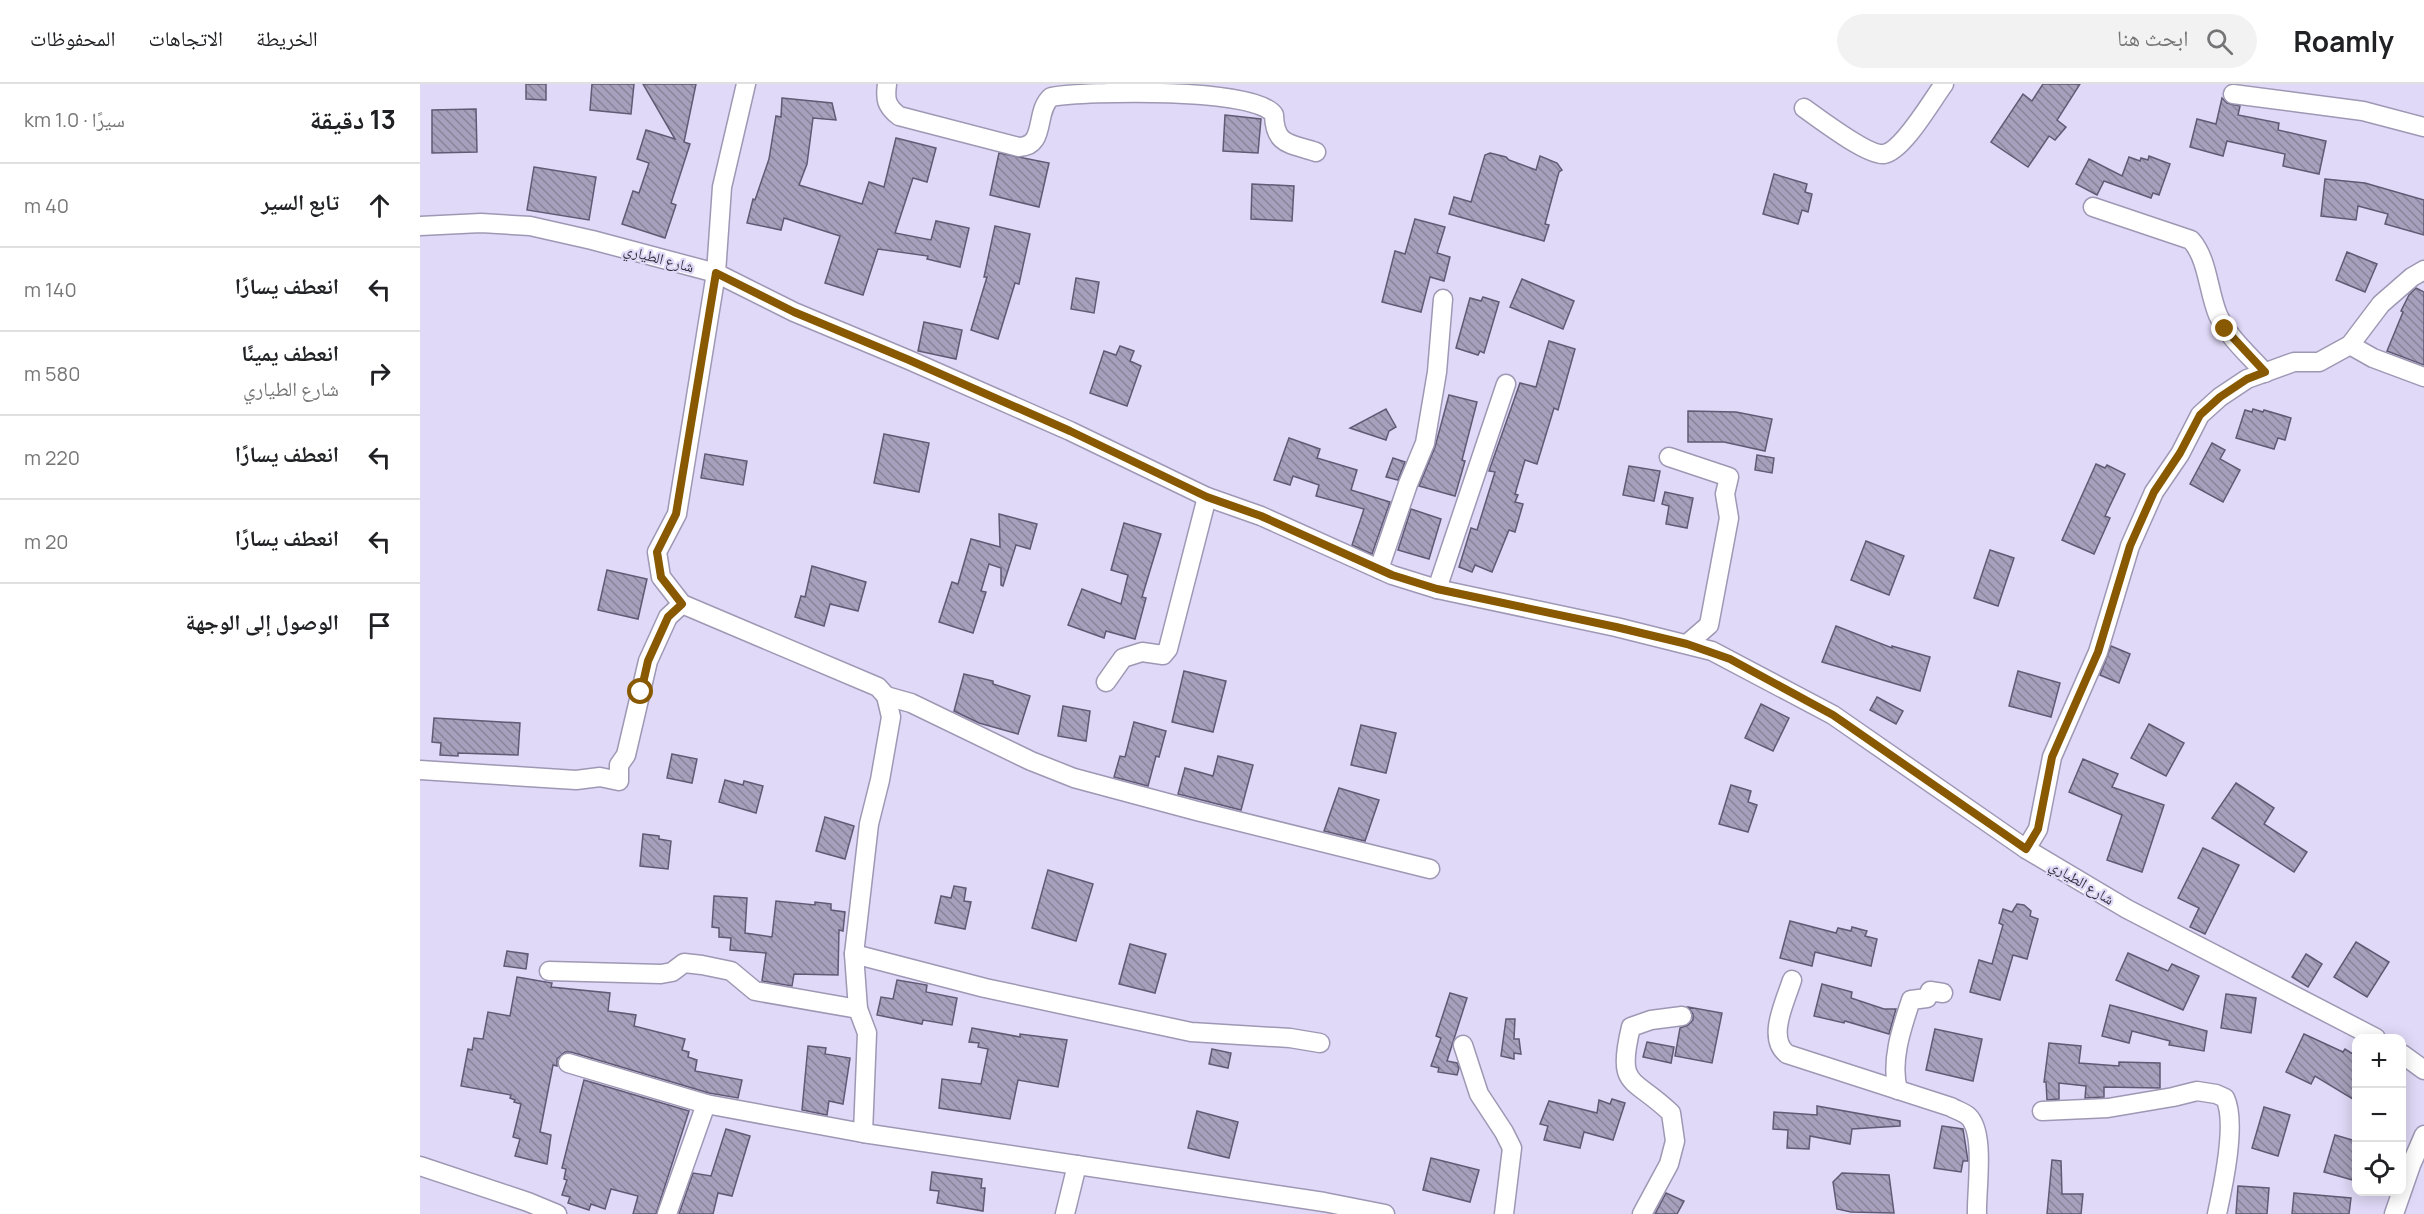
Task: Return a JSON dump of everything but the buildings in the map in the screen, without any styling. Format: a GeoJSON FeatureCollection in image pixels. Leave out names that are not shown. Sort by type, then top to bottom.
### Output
{"type":"FeatureCollection","features":[{"type":"Feature","properties":{"kind":"street"},"geometry":{"type":"LineString","coordinates":[[746,84],[722,187],[716,273],[676,514],[657,552],[661,577],[682,604],[878,687],[886,696],[891,717],[880,780],[869,824],[854,954],[858,1010],[867,1033],[863,1133]]}},
{"type":"Feature","properties":{"kind":"street"},"geometry":{"type":"LineString","coordinates":[[887,84],[885,98],[888,107],[899,116],[1019,147],[1027,146],[1036,138],[1045,102],[1051,97],[1193,93],[1265,106],[1274,115],[1275,131],[1280,138],[1316,152]]}},
{"type":"Feature","properties":{"kind":"street"},"geometry":{"type":"LineString","coordinates":[[1804,108],[1853,141],[1881,154],[1891,152],[1906,137],[1944,84]]}},
{"type":"Feature","properties":{"kind":"street"},"geometry":{"type":"LineString","coordinates":[[2233,94],[2363,111],[2424,127]]}},
{"type":"Feature","properties":{"kind":"street"},"geometry":{"type":"LineString","coordinates":[[2093,207],[2191,240],[2200,254],[2213,302],[2225,329],[2265,372]]}},
{"type":"Feature","properties":{"kind":"street","name":"شارع الطياري"},"geometry":{"type":"LineString","coordinates":[[420,226],[481,223],[530,226],[716,273],[794,312],[1070,431],[1207,497],[1261,516],[1379,569],[1437,589],[1616,627],[1687,644],[1730,659],[1833,715],[2026,849],[2137,915],[2368,1034]]}},
{"type":"Feature","properties":{"kind":"street"},"geometry":{"type":"LineString","coordinates":[[2026,849],[2038,829],[2052,757],[2098,652],[2130,546],[2154,492],[2180,453],[2200,415],[2220,397],[2247,379],[2295,362],[2319,362],[2350,345],[2381,304],[2412,277],[2424,270]]}},
{"type":"Feature","properties":{"kind":"street"},"geometry":{"type":"LineString","coordinates":[[1379,569],[1408,484],[1425,443],[1437,372],[1443,298]]}},
{"type":"Feature","properties":{"kind":"street"},"geometry":{"type":"LineString","coordinates":[[2350,345],[2373,358],[2424,377]]}},
{"type":"Feature","properties":{"kind":"street"},"geometry":{"type":"LineString","coordinates":[[1437,589],[1506,384]]}},
{"type":"Feature","properties":{"kind":"street"},"geometry":{"type":"LineString","coordinates":[[1669,458],[1729,477],[1725,494],[1729,518],[1709,625],[1687,644]]}},
{"type":"Feature","properties":{"kind":"street"},"geometry":{"type":"LineString","coordinates":[[1106,682],[1123,658],[1142,652],[1163,655],[1168,649],[1207,497]]}},
{"type":"Feature","properties":{"kind":"street"},"geometry":{"type":"LineString","coordinates":[[420,770],[576,780],[600,777],[619,781],[619,765],[626,755],[648,661],[668,617],[682,604]]}},
{"type":"Feature","properties":{"kind":"street"},"geometry":{"type":"LineString","coordinates":[[886,696],[911,703],[1031,761],[1074,778],[1430,869]]}},
{"type":"Feature","properties":{"kind":"street"},"geometry":{"type":"LineString","coordinates":[[854,954],[985,988],[1191,1032],[1290,1038],[1320,1043]]}},
{"type":"Feature","properties":{"kind":"street"},"geometry":{"type":"LineString","coordinates":[[549,971],[661,974],[672,972],[684,963],[702,965],[731,971],[755,991],[858,1010]]}},
{"type":"Feature","properties":{"kind":"street"},"geometry":{"type":"LineString","coordinates":[[1792,980],[1779,1024],[1777,1042],[1787,1054],[1951,1107],[1968,1116],[1974,1128],[1978,1150],[1977,1214]]}},
{"type":"Feature","properties":{"kind":"street"},"geometry":{"type":"LineString","coordinates":[[1898,1090],[1896,1054],[1911,1000],[1927,998],[1930,992],[1943,993]]}},
{"type":"Feature","properties":{"kind":"street"},"geometry":{"type":"LineString","coordinates":[[1642,1214],[1669,1164],[1675,1141],[1671,1113],[1626,1075],[1624,1054],[1631,1027],[1651,1020],[1682,1016]]}},
{"type":"Feature","properties":{"kind":"street"},"geometry":{"type":"LineString","coordinates":[[1463,1045],[1479,1094],[1512,1148],[1504,1214]]}},
{"type":"Feature","properties":{"kind":"street"},"geometry":{"type":"LineString","coordinates":[[2406,1057],[2424,1070]]}},
{"type":"Feature","properties":{"kind":"street"},"geometry":{"type":"LineString","coordinates":[[568,1064],[706,1104],[863,1133],[1077,1165],[1322,1208],[1384,1214]]}},
{"type":"Feature","properties":{"kind":"street"},"geometry":{"type":"LineString","coordinates":[[2042,1111],[2108,1108],[2197,1091],[2225,1098],[2230,1112],[2225,1178],[2217,1214]]}},
{"type":"Feature","properties":{"kind":"street"},"geometry":{"type":"LineString","coordinates":[[667,1214],[706,1104]]}},
{"type":"Feature","properties":{"kind":"street"},"geometry":{"type":"LineString","coordinates":[[2394,1214],[2424,1136]]}},
{"type":"Feature","properties":{"kind":"street"},"geometry":{"type":"LineString","coordinates":[[1065,1214],[1077,1165]]}},
{"type":"Feature","properties":{"kind":"street"},"geometry":{"type":"LineString","coordinates":[[420,1166],[526,1208],[557,1214]]}},
{"type":"Feature","properties":{"kind":"route"},"geometry":{"type":"LineString","coordinates":[[641,692],[648,661],[668,617],[682,604],[661,577],[657,552],[676,514],[716,273],[794,312],[1070,431],[1207,497],[1261,516],[1392,575],[1437,589],[1616,627],[1712,651],[1833,715],[2026,849],[2038,829],[2052,757],[2098,652],[2130,546],[2154,492],[2180,453],[2200,415],[2220,397],[2247,379],[2265,372],[2225,329]]}}]}
